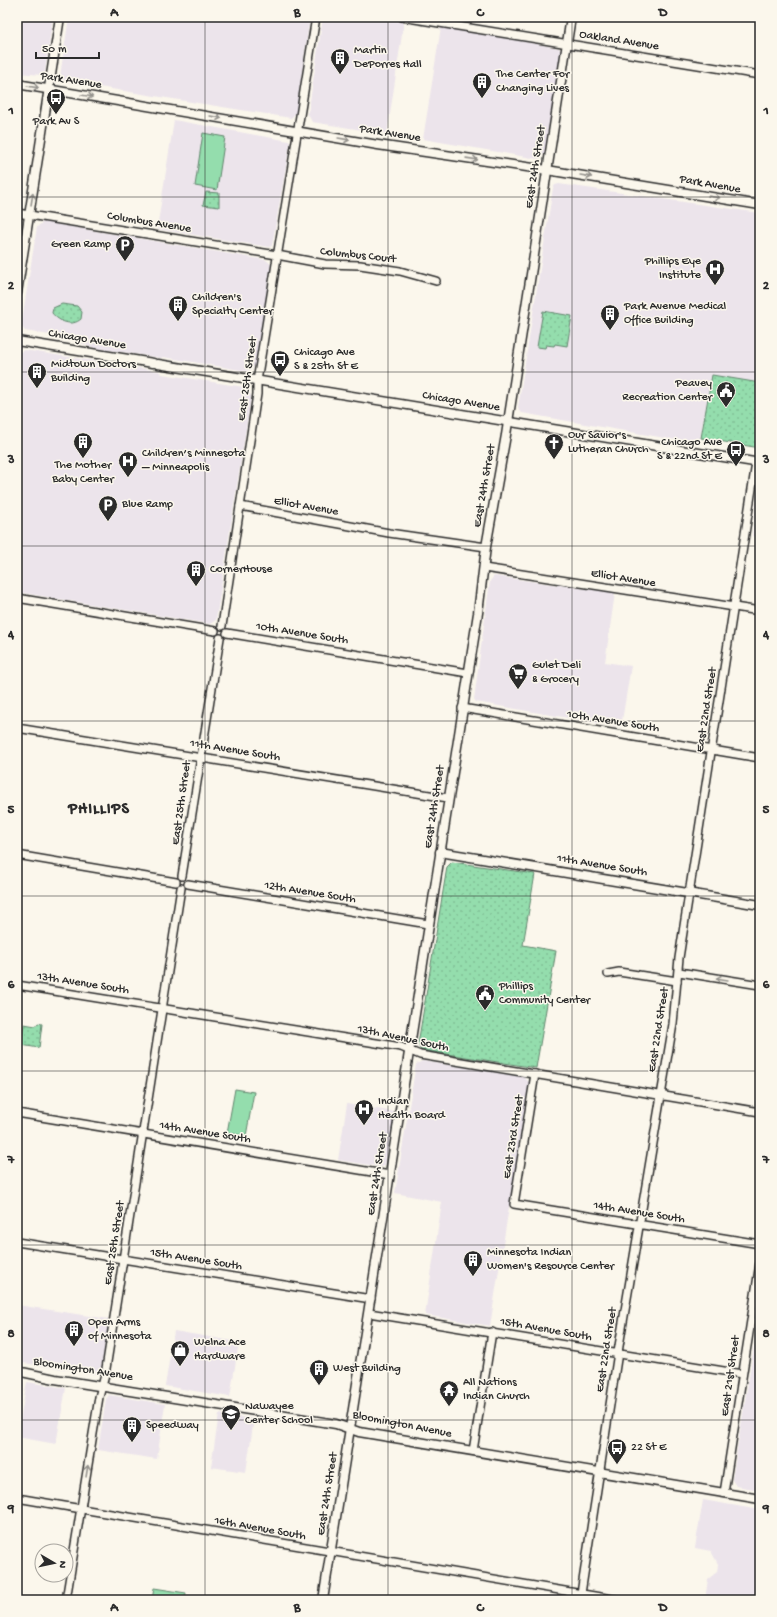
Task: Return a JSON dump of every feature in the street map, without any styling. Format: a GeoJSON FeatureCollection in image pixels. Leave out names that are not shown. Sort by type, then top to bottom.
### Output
{"type":"FeatureCollection","features":[{"type":"Feature","properties":{"kind":"street"},"geometry":{"type":"LineString","coordinates":[[17,293],[60,17]]}},
{"type":"Feature","properties":{"kind":"street","name":"East 25th Street"},"geometry":{"type":"LineString","coordinates":[[222,626],[258,394],[257,381],[316,17]]}},
{"type":"Feature","properties":{"kind":"street","name":"Oakland Avenue"},"geometry":{"type":"LineString","coordinates":[[402,17],[760,75]]}},
{"type":"Feature","properties":{"kind":"street","name":"East 24th Street"},"geometry":{"type":"LineString","coordinates":[[323,1600],[410,1051],[486,548],[508,421],[571,17]]}},
{"type":"Feature","properties":{"kind":"street","name":"Park Avenue"},"geometry":{"type":"LineString","coordinates":[[17,84],[298,131],[760,205]]}},
{"type":"Feature","properties":{"kind":"street","name":"Columbus Avenue"},"geometry":{"type":"LineString","coordinates":[[17,213],[277,255]]}},
{"type":"Feature","properties":{"kind":"street","name":"Columbus Court"},"geometry":{"type":"LineString","coordinates":[[277,255],[325,264],[360,265],[400,271],[436,281]]}},
{"type":"Feature","properties":{"kind":"street","name":"Chicago Avenue"},"geometry":{"type":"LineString","coordinates":[[17,341],[758,463]]}},
{"type":"Feature","properties":{"kind":"street","name":"East 22nd Street"},"geometry":{"type":"LineString","coordinates":[[580,1597],[598,1472],[672,1024],[679,972],[679,958],[733,607],[758,463]]}},
{"type":"Feature","properties":{"kind":"street","name":"Elliot Avenue"},"geometry":{"type":"LineString","coordinates":[[240,506],[389,533],[486,548]]}},
{"type":"Feature","properties":{"kind":"street","name":"Elliot Avenue"},"geometry":{"type":"LineString","coordinates":[[484,568],[760,611]]}},
{"type":"Feature","properties":{"kind":"street"},"geometry":{"type":"LineString","coordinates":[[17,598],[216,631]]}},
{"type":"Feature","properties":{"kind":"street"},"geometry":{"type":"LineString","coordinates":[[222,626],[225,628],[227,633],[224,637],[220,638],[217,636],[216,631],[217,628],[222,626]]}},
{"type":"Feature","properties":{"kind":"street","name":"10th Avenue South"},"geometry":{"type":"LineString","coordinates":[[227,633],[468,673]]}},
{"type":"Feature","properties":{"kind":"street","name":"East 25th Street"},"geometry":{"type":"LineString","coordinates":[[182,876],[220,638]]}},
{"type":"Feature","properties":{"kind":"street","name":"10th Avenue South"},"geometry":{"type":"LineString","coordinates":[[462,708],[760,758]]}},
{"type":"Feature","properties":{"kind":"street","name":"11th Avenue South"},"geometry":{"type":"LineString","coordinates":[[17,728],[448,798]]}},
{"type":"Feature","properties":{"kind":"street","name":"11th Avenue South"},"geometry":{"type":"LineString","coordinates":[[440,852],[690,892],[760,905]]}},
{"type":"Feature","properties":{"kind":"street"},"geometry":{"type":"LineString","coordinates":[[17,855],[178,885],[184,888],[188,884],[187,879],[182,876],[179,877],[178,885]]}},
{"type":"Feature","properties":{"kind":"street","name":"12th Avenue South"},"geometry":{"type":"LineString","coordinates":[[188,884],[428,924]]}},
{"type":"Feature","properties":{"kind":"street","name":"East 25th Street"},"geometry":{"type":"LineString","coordinates":[[66,1600],[123,1260],[163,1008],[178,885]]}},
{"type":"Feature","properties":{"kind":"street"},"geometry":{"type":"LineString","coordinates":[[608,974],[619,972],[678,981]]}},
{"type":"Feature","properties":{"kind":"street"},"geometry":{"type":"LineString","coordinates":[[679,972],[760,985]]}},
{"type":"Feature","properties":{"kind":"street","name":"13th Avenue South"},"geometry":{"type":"LineString","coordinates":[[17,985],[401,1047],[420,1055],[760,1112]]}},
{"type":"Feature","properties":{"kind":"street","name":"East 23rd Street"},"geometry":{"type":"LineString","coordinates":[[514,1204],[535,1074]]}},
{"type":"Feature","properties":{"kind":"street","name":"14th Avenue South"},"geometry":{"type":"LineString","coordinates":[[17,1113],[390,1175]]}},
{"type":"Feature","properties":{"kind":"street","name":"14th Avenue South"},"geometry":{"type":"LineString","coordinates":[[514,1204],[760,1244]]}},
{"type":"Feature","properties":{"kind":"street","name":"15th Avenue South"},"geometry":{"type":"LineString","coordinates":[[17,1242],[371,1299]]}},
{"type":"Feature","properties":{"kind":"street","name":"East 21st Street"},"geometry":{"type":"LineString","coordinates":[[724,1493],[760,1263]]}},
{"type":"Feature","properties":{"kind":"street","name":"15th Avenue South"},"geometry":{"type":"LineString","coordinates":[[369,1313],[742,1374]]}},
{"type":"Feature","properties":{"kind":"street"},"geometry":{"type":"LineString","coordinates":[[474,1451],[492,1332]]}},
{"type":"Feature","properties":{"kind":"street","name":"Bloomington Avenue"},"geometry":{"type":"LineString","coordinates":[[17,1371],[336,1424],[359,1432],[760,1499]]}},
{"type":"Feature","properties":{"kind":"street","name":"16th Avenue South"},"geometry":{"type":"LineString","coordinates":[[17,1498],[580,1597],[618,1600]]}},
{"type":"Feature","properties":{"kind":"shaded area"},"geometry":{"type":"Polygon","coordinates":[[[17,17],[53,17],[45,72],[43,75],[17,73],[17,17]]]}},
{"type":"Feature","properties":{"kind":"shaded area"},"geometry":{"type":"Polygon","coordinates":[[[69,17],[310,17],[296,113],[291,118],[62,81],[60,76],[69,17]]]}},
{"type":"Feature","properties":{"kind":"shaded area"},"geometry":{"type":"Polygon","coordinates":[[[323,17],[375,17],[404,21],[387,134],[312,122],[308,114],[323,17]]]}},
{"type":"Feature","properties":{"kind":"shaded area"},"geometry":{"type":"Polygon","coordinates":[[[441,27],[559,48],[562,54],[545,152],[541,157],[538,159],[423,139],[441,27]]]}},
{"type":"Feature","properties":{"kind":"shaded area"},"geometry":{"type":"Polygon","coordinates":[[[174,120],[289,141],[290,144],[272,246],[269,247],[157,229],[174,120]]]}},
{"type":"Feature","properties":{"kind":"shaded area"},"geometry":{"type":"Polygon","coordinates":[[[559,184],[760,213],[760,383],[712,375],[699,444],[522,413],[519,411],[518,407],[553,188],[555,185],[559,184]]]}},
{"type":"Feature","properties":{"kind":"shaded area"},"geometry":{"type":"Polygon","coordinates":[[[43,222],[266,260],[271,264],[255,365],[252,369],[246,371],[163,357],[161,358],[95,348],[62,337],[25,331],[21,326],[37,227],[43,222]]]}},
{"type":"Feature","properties":{"kind":"shaded area","name":"Children’s Minnesota – Minneapolis"},"geometry":{"type":"Polygon","coordinates":[[[24,350],[159,371],[162,374],[244,387],[249,390],[251,397],[216,620],[210,624],[17,592],[17,356],[24,350]]]}},
{"type":"Feature","properties":{"kind":"shaded area"},"geometry":{"type":"Polygon","coordinates":[[[760,476],[760,537],[752,536],[760,476]]]}},
{"type":"Feature","properties":{"kind":"shaded area"},"geometry":{"type":"Polygon","coordinates":[[[494,576],[615,593],[605,662],[631,666],[621,727],[476,702],[474,699],[490,581],[494,576]]]}},
{"type":"Feature","properties":{"kind":"shaded area"},"geometry":{"type":"Polygon","coordinates":[[[423,1061],[524,1077],[529,1082],[490,1326],[425,1315],[442,1202],[395,1193],[416,1064],[423,1061]]]}},
{"type":"Feature","properties":{"kind":"shaded area"},"geometry":{"type":"Polygon","coordinates":[[[347,1104],[395,1112],[385,1165],[382,1167],[338,1160],[347,1104]]]}},
{"type":"Feature","properties":{"kind":"shaded area"},"geometry":{"type":"Polygon","coordinates":[[[17,1305],[109,1319],[100,1374],[17,1362],[17,1305]]]}},
{"type":"Feature","properties":{"kind":"shaded area"},"geometry":{"type":"Polygon","coordinates":[[[760,1310],[760,1490],[736,1486],[732,1480],[760,1310]]]}},
{"type":"Feature","properties":{"kind":"shaded area"},"geometry":{"type":"Polygon","coordinates":[[[174,1331],[239,1342],[230,1397],[165,1386],[174,1331]]]}},
{"type":"Feature","properties":{"kind":"shaded area"},"geometry":{"type":"Polygon","coordinates":[[[27,1382],[66,1388],[56,1444],[17,1437],[27,1382]]]}},
{"type":"Feature","properties":{"kind":"shaded area"},"geometry":{"type":"Polygon","coordinates":[[[109,1395],[165,1404],[157,1459],[98,1450],[106,1399],[109,1395]]]}},
{"type":"Feature","properties":{"kind":"shaded area"},"geometry":{"type":"Polygon","coordinates":[[[219,1414],[254,1419],[246,1472],[211,1467],[219,1414]]]}},
{"type":"Feature","properties":{"kind":"shaded area"},"geometry":{"type":"Polygon","coordinates":[[[703,1500],[760,1510],[760,1600],[705,1600],[708,1579],[717,1572],[718,1564],[711,1551],[695,1548],[703,1500]]]}},
{"type":"Feature","properties":{"kind":"green space"},"geometry":{"type":"Polygon","coordinates":[[[203,133],[225,137],[217,190],[195,186],[203,133]]]}},
{"type":"Feature","properties":{"kind":"green space"},"geometry":{"type":"Polygon","coordinates":[[[206,192],[219,193],[219,207],[203,205],[206,192]]]}},
{"type":"Feature","properties":{"kind":"green space"},"geometry":{"type":"Polygon","coordinates":[[[62,304],[77,306],[82,312],[81,319],[74,323],[70,323],[58,319],[52,313],[53,308],[62,304]]]}},
{"type":"Feature","properties":{"kind":"green space"},"geometry":{"type":"Polygon","coordinates":[[[543,311],[572,316],[567,346],[555,344],[554,346],[546,345],[545,348],[537,347],[543,311]]]}},
{"type":"Feature","properties":{"kind":"green space"},"geometry":{"type":"Polygon","coordinates":[[[712,375],[760,383],[760,448],[701,438],[712,375]]]}},
{"type":"Feature","properties":{"kind":"green space"},"geometry":{"type":"Polygon","coordinates":[[[452,862],[535,874],[523,945],[556,951],[536,1068],[421,1050],[418,1044],[447,867],[452,862]]]}},
{"type":"Feature","properties":{"kind":"green space"},"geometry":{"type":"Polygon","coordinates":[[[38,1023],[42,1024],[39,1048],[21,1045],[24,1024],[36,1026],[38,1023]]]}},
{"type":"Feature","properties":{"kind":"green space"},"geometry":{"type":"Polygon","coordinates":[[[235,1089],[254,1092],[246,1136],[227,1133],[235,1089]]]}},
{"type":"Feature","properties":{"kind":"green space"},"geometry":{"type":"Polygon","coordinates":[[[154,1588],[186,1593],[185,1600],[152,1600],[154,1588]]]}},
{"type":"Feature","properties":{"kind":"place","name":"Martin DePorres Hall"},"geometry":{"type":"Point","coordinates":[340,75]}},
{"type":"Feature","properties":{"kind":"place","name":"The Center For Changing Lives"},"geometry":{"type":"Point","coordinates":[482,99]}},
{"type":"Feature","properties":{"kind":"place","name":"Park Av S"},"geometry":{"type":"Point","coordinates":[56,115]}},
{"type":"Feature","properties":{"kind":"place","name":"Green Ramp"},"geometry":{"type":"Point","coordinates":[125,262]}},
{"type":"Feature","properties":{"kind":"place","name":"Phillips Eye Institute"},"geometry":{"type":"Point","coordinates":[715,286]}},
{"type":"Feature","properties":{"kind":"place","name":"Children's Specialty Center"},"geometry":{"type":"Point","coordinates":[178,322]}},
{"type":"Feature","properties":{"kind":"place","name":"Park Avenue Medical Office Building"},"geometry":{"type":"Point","coordinates":[610,331]}},
{"type":"Feature","properties":{"kind":"place","name":"Chicago Ave S & 25th St E"},"geometry":{"type":"Point","coordinates":[280,377]}},
{"type":"Feature","properties":{"kind":"place","name":"Midtown Doctors Building"},"geometry":{"type":"Point","coordinates":[37,389]}},
{"type":"Feature","properties":{"kind":"place","name":"Peavey Recreation Center"},"geometry":{"type":"Point","coordinates":[726,408]}},
{"type":"Feature","properties":{"kind":"place","name":"The Mother Baby Center"},"geometry":{"type":"Point","coordinates":[83,459]}},
{"type":"Feature","properties":{"kind":"place","name":"Our Savior's Lutheran Church"},"geometry":{"type":"Point","coordinates":[554,460]}},
{"type":"Feature","properties":{"kind":"place","name":"Chicago Ave S & 22nd St E"},"geometry":{"type":"Point","coordinates":[736,467]}},
{"type":"Feature","properties":{"kind":"place","name":"Children’s Minnesota – Minneapolis"},"geometry":{"type":"Point","coordinates":[128,478]}},
{"type":"Feature","properties":{"kind":"place","name":"Blue Ramp"},"geometry":{"type":"Point","coordinates":[108,522]}},
{"type":"Feature","properties":{"kind":"place","name":"CornerHouse"},"geometry":{"type":"Point","coordinates":[196,587]}},
{"type":"Feature","properties":{"kind":"place","name":"Gulet Deli & Grocery"},"geometry":{"type":"Point","coordinates":[518,690]}},
{"type":"Feature","properties":{"kind":"place","name":"Phillips Community Center"},"geometry":{"type":"Point","coordinates":[485,1011]}},
{"type":"Feature","properties":{"kind":"place","name":"Indian Health Board"},"geometry":{"type":"Point","coordinates":[364,1126]}},
{"type":"Feature","properties":{"kind":"place","name":"Minnesota Indian Women's Resource Center"},"geometry":{"type":"Point","coordinates":[473,1277]}},
{"type":"Feature","properties":{"kind":"place","name":"Open Arms of Minnesota"},"geometry":{"type":"Point","coordinates":[74,1347]}},
{"type":"Feature","properties":{"kind":"place","name":"Welna Ace Hardware"},"geometry":{"type":"Point","coordinates":[180,1367]}},
{"type":"Feature","properties":{"kind":"place","name":"West Building"},"geometry":{"type":"Point","coordinates":[319,1386]}},
{"type":"Feature","properties":{"kind":"place","name":"All Nations Indian Church"},"geometry":{"type":"Point","coordinates":[449,1407]}},
{"type":"Feature","properties":{"kind":"place","name":"Nawayee Center School"},"geometry":{"type":"Point","coordinates":[231,1431]}},
{"type":"Feature","properties":{"kind":"place","name":"Speedway"},"geometry":{"type":"Point","coordinates":[132,1443]}},
{"type":"Feature","properties":{"kind":"place","name":"22 St E"},"geometry":{"type":"Point","coordinates":[617,1465]}},
{"type":"Feature","properties":{"kind":"district","name":"PHILLIPS"},"geometry":{"type":"Point","coordinates":[99,810]}}]}
